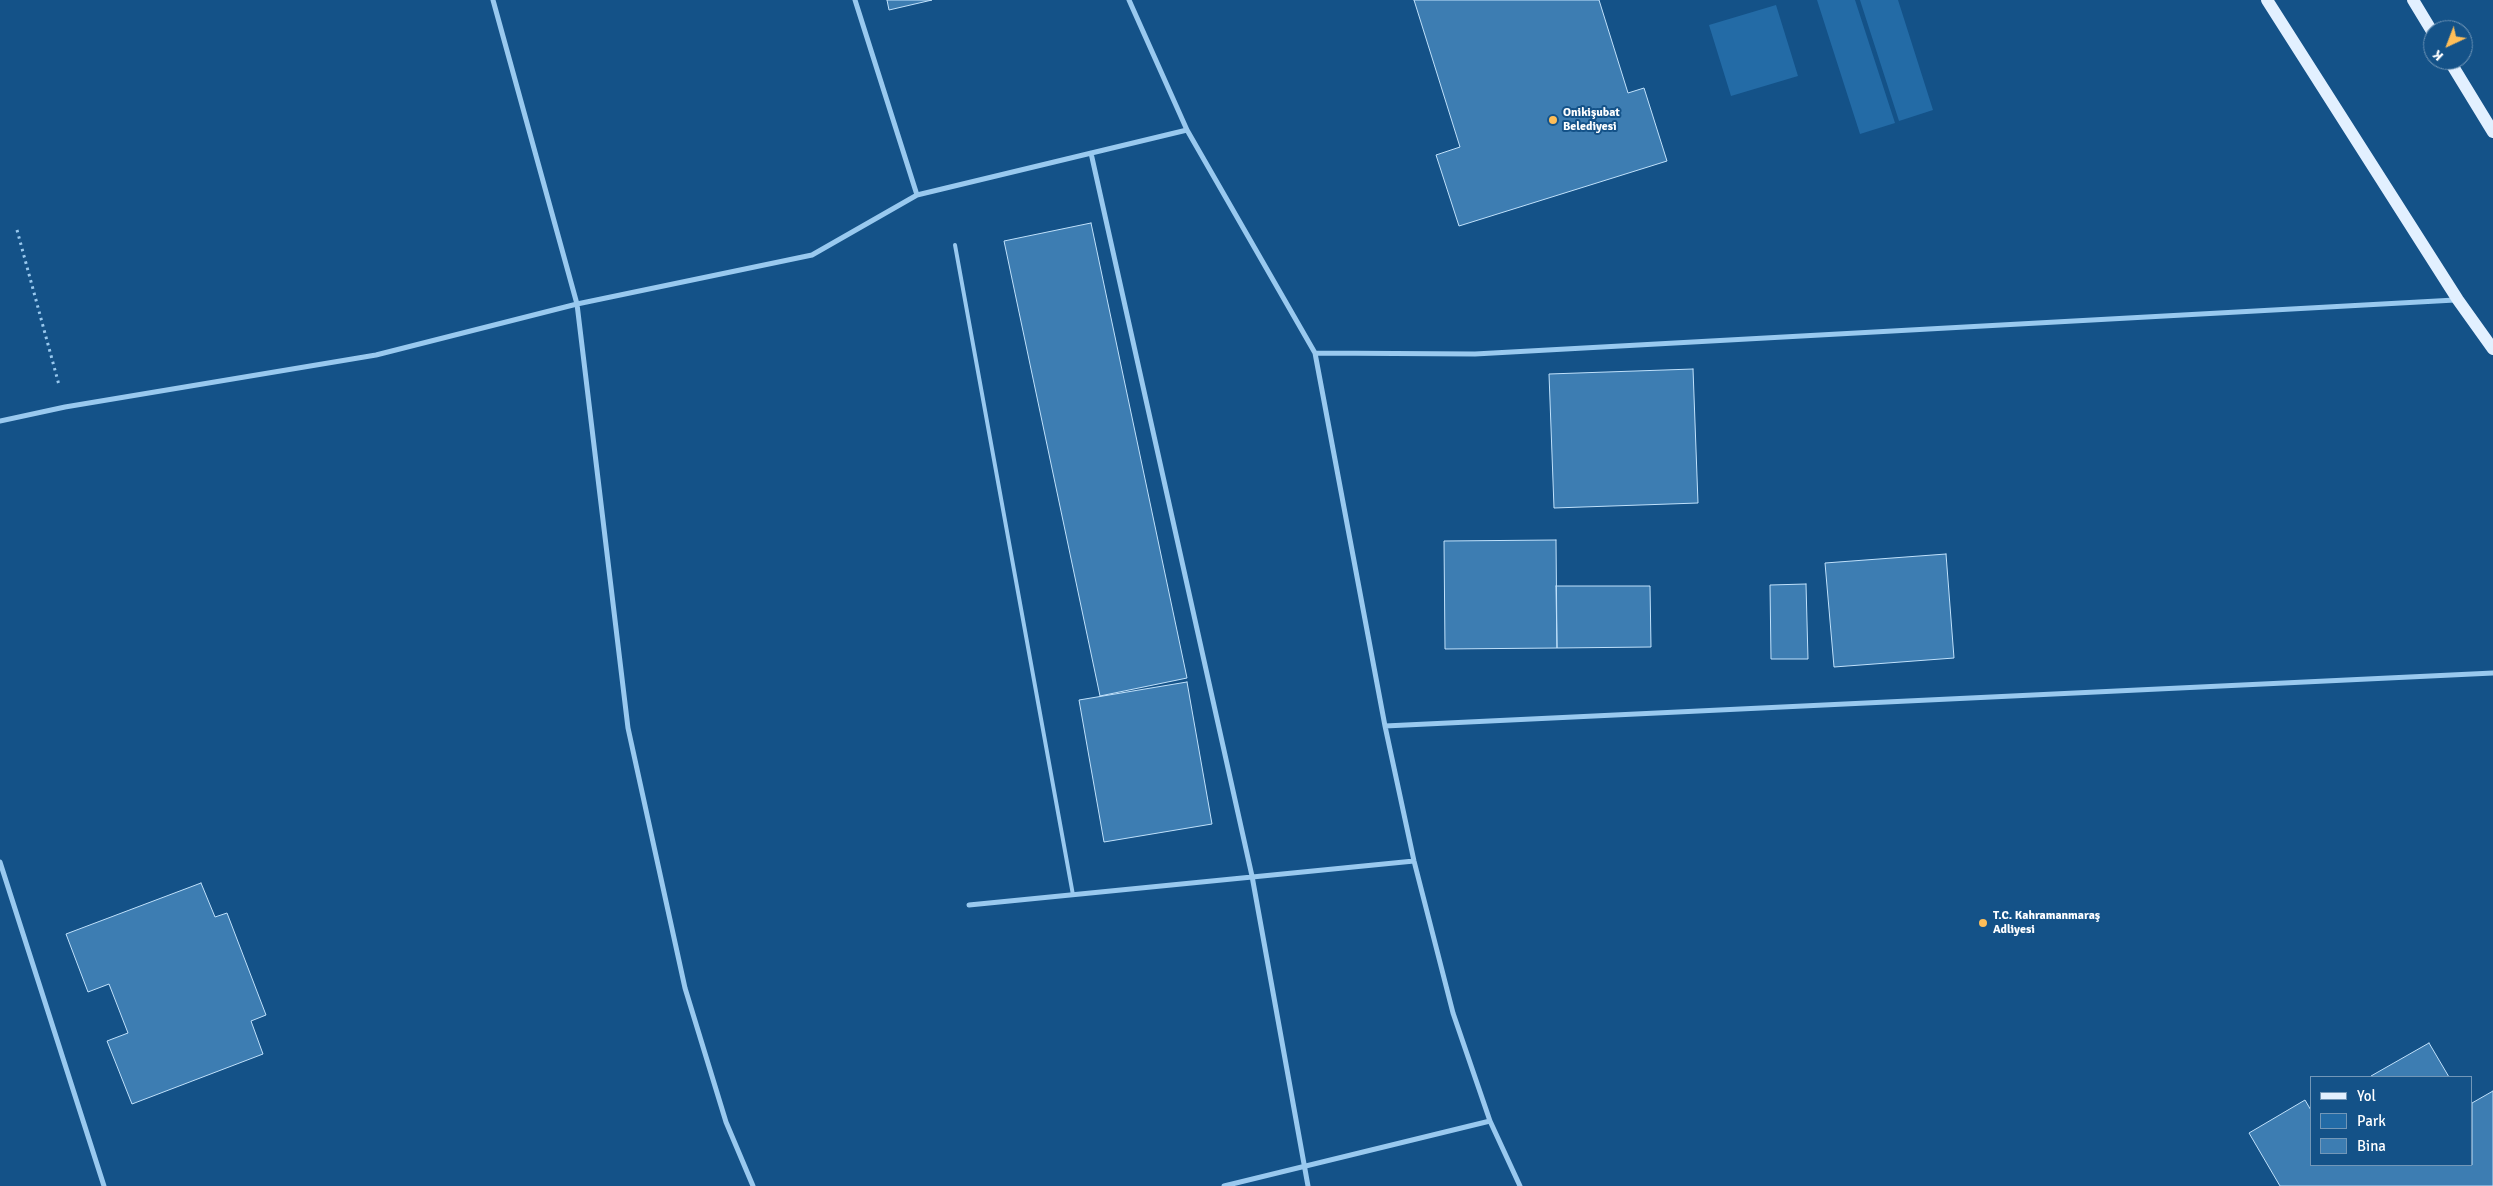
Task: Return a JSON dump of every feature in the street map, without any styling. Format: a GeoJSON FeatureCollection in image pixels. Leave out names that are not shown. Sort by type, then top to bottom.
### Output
{"type":"FeatureCollection","features":[{"type":"Feature","properties":{"kind":"main road"},"geometry":{"type":"LineString","coordinates":[[2267,0],[2458,300],[2493,349]]}},
{"type":"Feature","properties":{"kind":"main road"},"geometry":{"type":"LineString","coordinates":[[2413,0],[2425,20]]}},
{"type":"Feature","properties":{"kind":"main road"},"geometry":{"type":"LineString","coordinates":[[2455,70],[2493,132]]}},
{"type":"Feature","properties":{"kind":"street"},"geometry":{"type":"LineString","coordinates":[[493,0],[577,304],[628,728],[685,988],[726,1122],[753,1186]]}},
{"type":"Feature","properties":{"kind":"street"},"geometry":{"type":"LineString","coordinates":[[855,0],[917,195]]}},
{"type":"Feature","properties":{"kind":"street"},"geometry":{"type":"LineString","coordinates":[[1129,0],[1187,130],[1315,353],[1385,726],[1414,860],[1453,1013],[1490,1121],[1520,1186]]}},
{"type":"Feature","properties":{"kind":"street"},"geometry":{"type":"LineString","coordinates":[[0,421],[65,407],[376,355],[577,304],[812,255],[917,195],[1187,130]]}},
{"type":"Feature","properties":{"kind":"street"},"geometry":{"type":"LineString","coordinates":[[1091,152],[1252,876],[1308,1186]]}},
{"type":"Feature","properties":{"kind":"street"},"geometry":{"type":"LineString","coordinates":[[1315,353],[1475,354],[2458,300]]}},
{"type":"Feature","properties":{"kind":"street"},"geometry":{"type":"LineString","coordinates":[[1385,726],[2493,673]]}},
{"type":"Feature","properties":{"kind":"street"},"geometry":{"type":"LineString","coordinates":[[969,905],[1414,860]]}},
{"type":"Feature","properties":{"kind":"street"},"geometry":{"type":"LineString","coordinates":[[0,862],[104,1186]]}},
{"type":"Feature","properties":{"kind":"street"},"geometry":{"type":"LineString","coordinates":[[1224,1186],[1490,1121]]}},
{"type":"Feature","properties":{"kind":"lane"},"geometry":{"type":"LineString","coordinates":[[955,244],[1073,895]]}},
{"type":"Feature","properties":{"kind":"path"},"geometry":{"type":"LineString","coordinates":[[17,230],[65,407]]}},
{"type":"Feature","properties":{"kind":"green space"},"geometry":{"type":"Polygon","coordinates":[[[1817,0],[1855,0],[1895,123],[1860,134],[1817,0]]]}},
{"type":"Feature","properties":{"kind":"green space"},"geometry":{"type":"Polygon","coordinates":[[[1860,0],[1898,0],[1933,110],[1899,121],[1860,0]]]}},
{"type":"Feature","properties":{"kind":"green space"},"geometry":{"type":"Polygon","coordinates":[[[1776,5],[1798,76],[1731,96],[1709,25],[1776,5]]]}},
{"type":"Feature","properties":{"kind":"building"},"geometry":{"type":"Polygon","coordinates":[[[887,0],[932,0],[889,10],[887,0]]]}},
{"type":"Feature","properties":{"kind":"building","name":"Onikişubat Belediyesi"},"geometry":{"type":"Polygon","coordinates":[[[1414,0],[1599,0],[1628,93],[1644,88],[1667,161],[1459,226],[1436,155],[1460,147],[1414,0]]]}},
{"type":"Feature","properties":{"kind":"building"},"geometry":{"type":"Polygon","coordinates":[[[1091,223],[1187,678],[1100,696],[1004,241],[1091,223]]]}},
{"type":"Feature","properties":{"kind":"building"},"geometry":{"type":"Polygon","coordinates":[[[1693,369],[1698,503],[1554,508],[1549,374],[1693,369]]]}},
{"type":"Feature","properties":{"kind":"building"},"geometry":{"type":"Polygon","coordinates":[[[1556,540],[1557,648],[1445,649],[1444,541],[1556,540]]]}},
{"type":"Feature","properties":{"kind":"building"},"geometry":{"type":"Polygon","coordinates":[[[1946,554],[1954,658],[1834,667],[1825,563],[1946,554]]]}},
{"type":"Feature","properties":{"kind":"building"},"geometry":{"type":"Polygon","coordinates":[[[1806,584],[1808,659],[1771,659],[1770,585],[1806,584]]]}},
{"type":"Feature","properties":{"kind":"building"},"geometry":{"type":"Polygon","coordinates":[[[1556,586],[1650,586],[1651,647],[1557,648],[1556,586]]]}},
{"type":"Feature","properties":{"kind":"building"},"geometry":{"type":"Polygon","coordinates":[[[1187,682],[1212,824],[1104,842],[1079,700],[1187,682]]]}},
{"type":"Feature","properties":{"kind":"building"},"geometry":{"type":"Polygon","coordinates":[[[201,883],[215,917],[227,913],[266,1015],[251,1021],[263,1054],[132,1104],[107,1041],[128,1033],[109,984],[88,992],[66,934],[201,883]]]}},
{"type":"Feature","properties":{"kind":"building"},"geometry":{"type":"Polygon","coordinates":[[[2429,1043],[2448,1076],[2371,1076],[2429,1043]]]}},
{"type":"Feature","properties":{"kind":"building"},"geometry":{"type":"Polygon","coordinates":[[[2493,1091],[2493,1186],[2280,1186],[2249,1133],[2305,1100],[2310,1109],[2310,1166],[2473,1166],[2473,1102],[2493,1091]]]}},
{"type":"Feature","properties":{"kind":"place","name":"Onikişubat Belediyesi"},"geometry":{"type":"Point","coordinates":[1553,120]}},
{"type":"Feature","properties":{"kind":"place","name":"T.C. Kahramanmaraş Adliyesi"},"geometry":{"type":"Point","coordinates":[1983,923]}}]}
